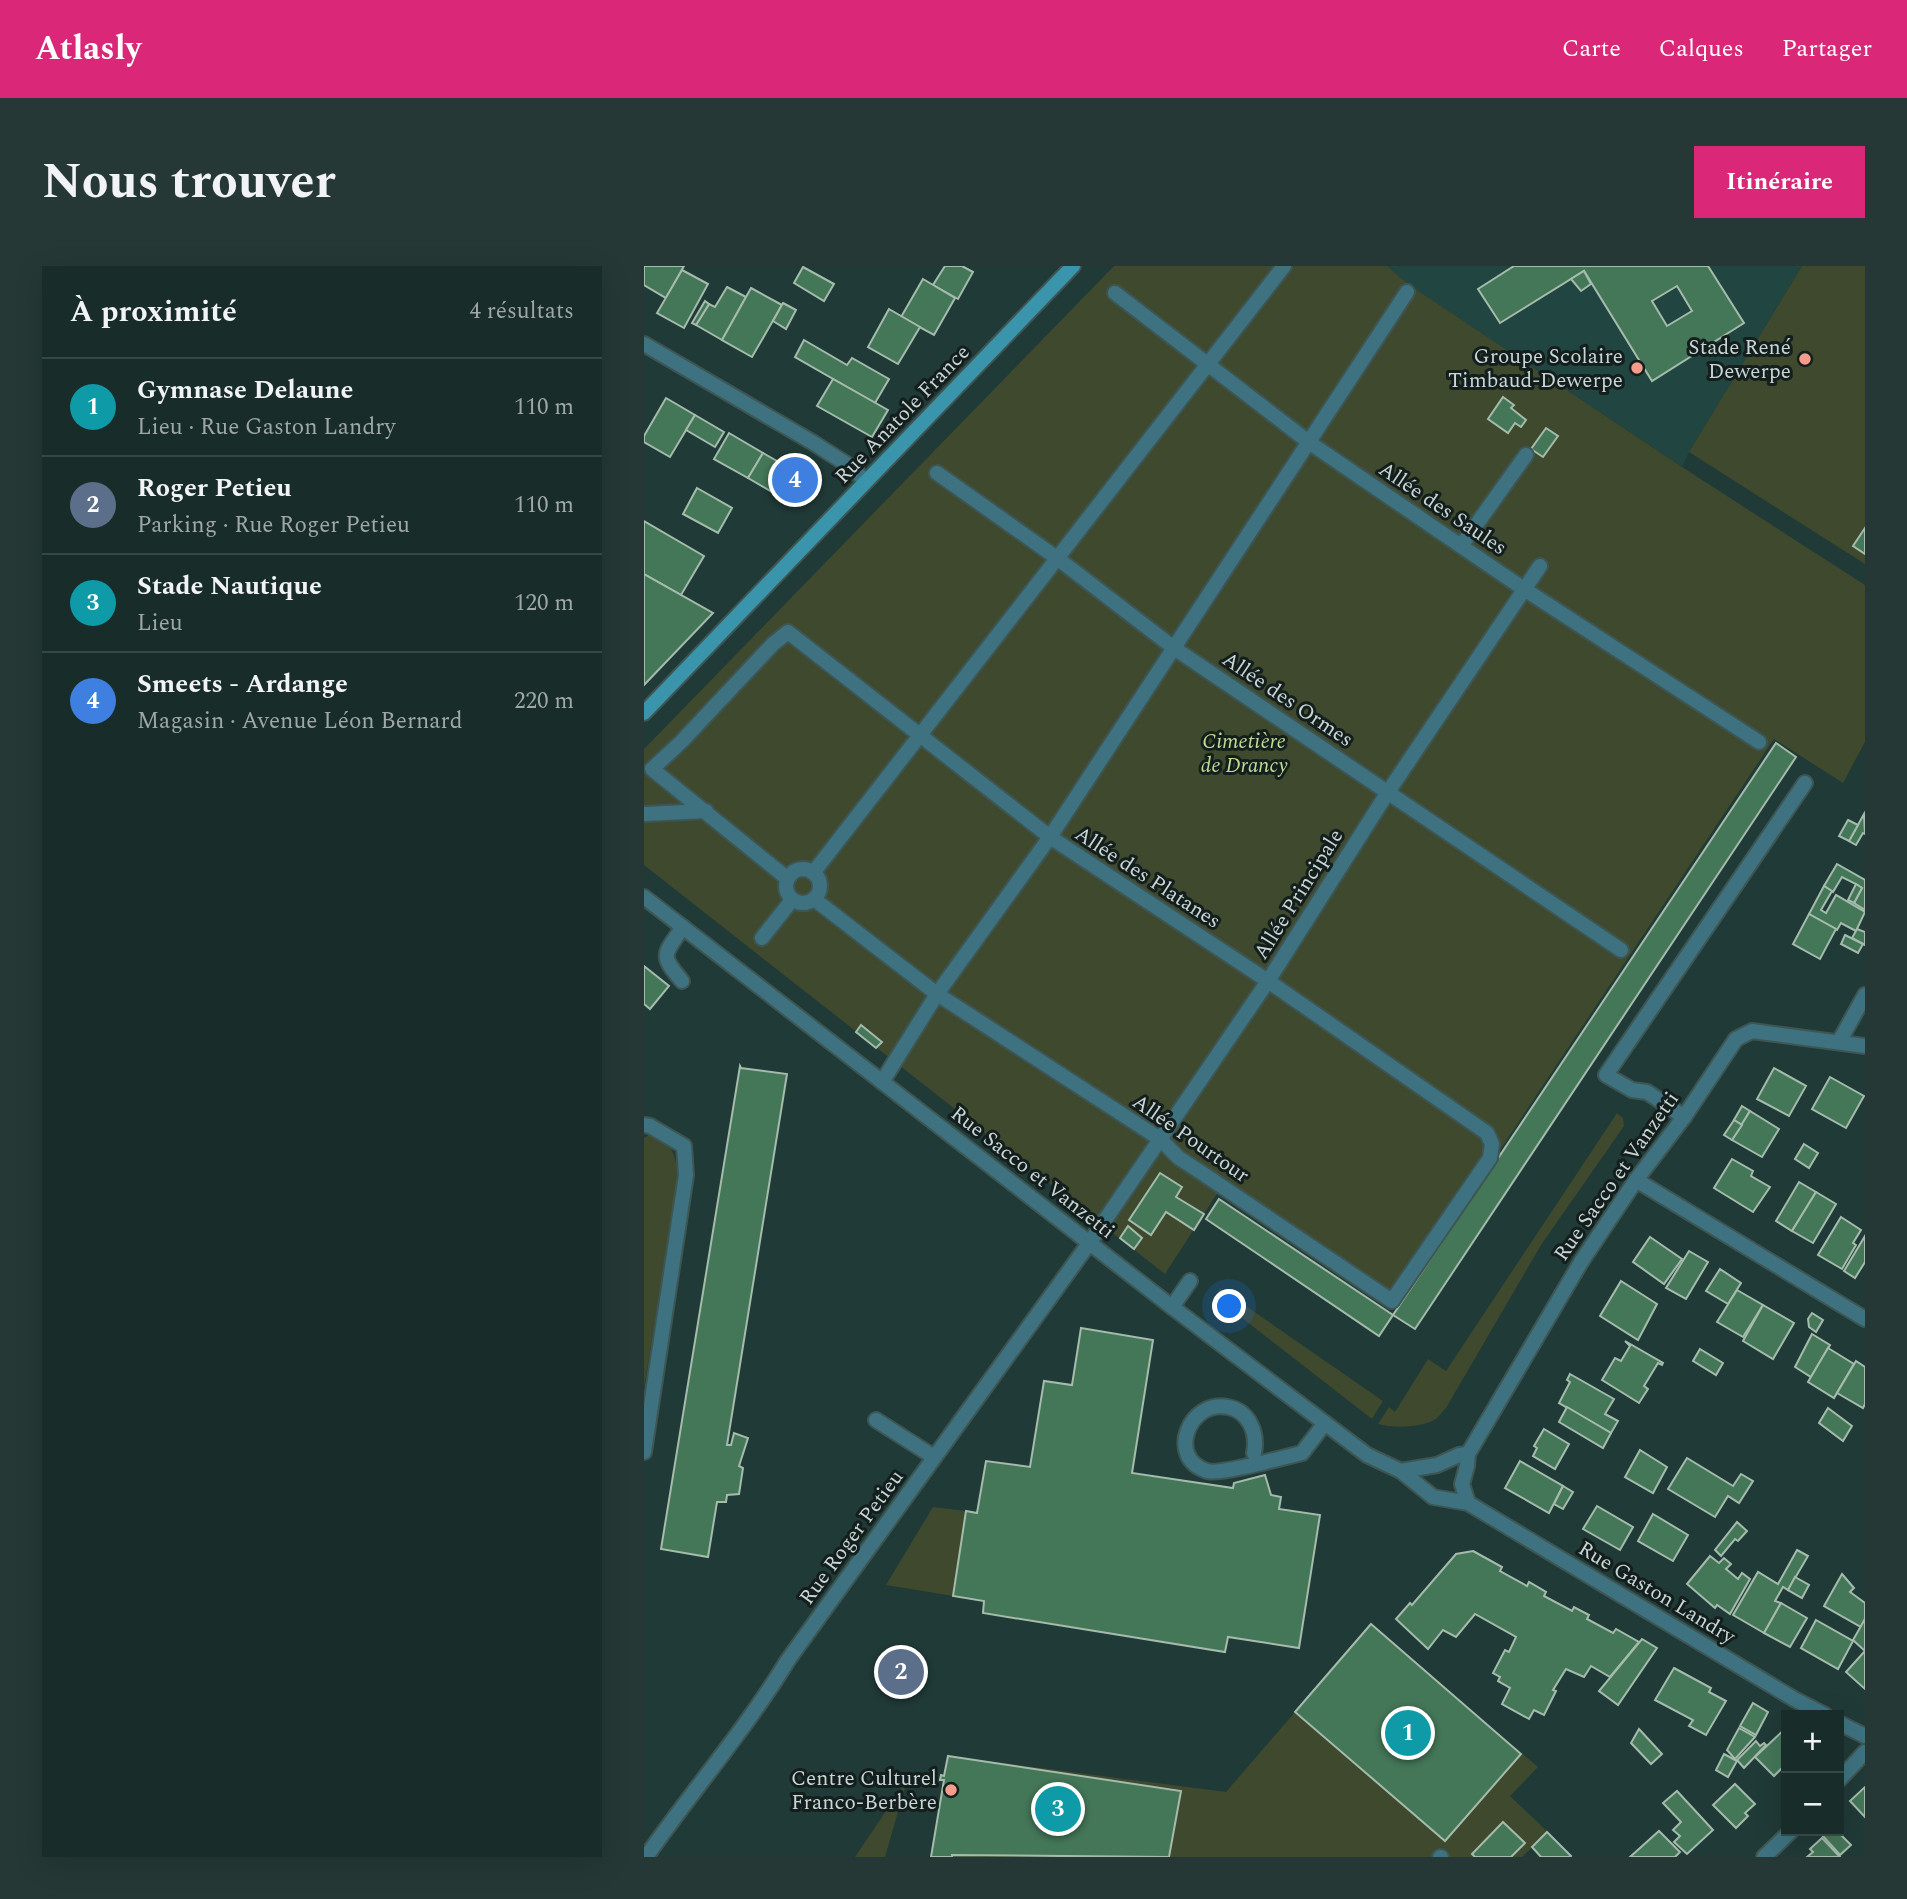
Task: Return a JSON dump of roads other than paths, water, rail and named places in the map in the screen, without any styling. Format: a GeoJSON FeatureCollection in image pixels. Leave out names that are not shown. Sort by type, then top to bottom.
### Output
{"type":"FeatureCollection","features":[{"type":"Feature","properties":{"kind":"main road","name":"Rue Anatole France"},"geometry":{"type":"LineString","coordinates":[[644,713],[1073,266]]}},
{"type":"Feature","properties":{"kind":"street"},"geometry":{"type":"LineString","coordinates":[[813,873],[1284,266]]}},
{"type":"Feature","properties":{"kind":"street"},"geometry":{"type":"LineString","coordinates":[[882,1082],[937,994],[1050,838],[1407,292]]}},
{"type":"Feature","properties":{"kind":"street","name":"Allée des Saules"},"geometry":{"type":"LineString","coordinates":[[1115,293],[1310,443],[1524,589],[1759,742]]}},
{"type":"Feature","properties":{"kind":"street"},"geometry":{"type":"LineString","coordinates":[[644,344],[813,442],[848,465],[866,481]]}},
{"type":"Feature","properties":{"kind":"street"},"geometry":{"type":"LineString","coordinates":[[1461,546],[1526,455]]}},
{"type":"Feature","properties":{"kind":"street","name":"Allée des Ormes"},"geometry":{"type":"LineString","coordinates":[[937,473],[1057,558],[1174,648],[1621,950]]}},
{"type":"Feature","properties":{"kind":"street","name":"Allée Principale"},"geometry":{"type":"LineString","coordinates":[[1090,1242],[1268,982],[1388,792],[1540,566]]}},
{"type":"Feature","properties":{"kind":"street","name":"Allée des Platanes"},"geometry":{"type":"LineString","coordinates":[[705,811],[652,769],[773,644],[788,632],[1050,838],[1268,982],[1487,1133],[1492,1144]]}},
{"type":"Feature","properties":{"kind":"street"},"geometry":{"type":"LineString","coordinates":[[1684,1117],[1647,1092],[1632,1090],[1606,1075],[1805,783]]}},
{"type":"Feature","properties":{"kind":"street"},"geometry":{"type":"LineString","coordinates":[[644,814],[705,811],[788,878]]}},
{"type":"Feature","properties":{"kind":"street"},"geometry":{"type":"LineString","coordinates":[[802,869],[813,873],[820,886],[814,899],[806,903],[792,900],[787,892],[791,874],[802,869]]}},
{"type":"Feature","properties":{"kind":"street","name":"Rue Sacco et Vanzetti"},"geometry":{"type":"LineString","coordinates":[[644,897],[1367,1455],[1401,1471],[1433,1497],[1468,1503],[1462,1483],[1468,1466],[1468,1454],[1581,1262],[1636,1180],[1684,1117],[1736,1038],[1752,1031],[1865,1046]]}},
{"type":"Feature","properties":{"kind":"street","name":"Allée Pourtour"},"geometry":{"type":"LineString","coordinates":[[814,899],[937,994],[1160,1139],[1189,1165],[1392,1301],[1490,1158],[1492,1144]]}},
{"type":"Feature","properties":{"kind":"street"},"geometry":{"type":"LineString","coordinates":[[762,938],[792,900]]}},
{"type":"Feature","properties":{"kind":"street"},"geometry":{"type":"LineString","coordinates":[[682,982],[667,963],[666,952],[683,927]]}},
{"type":"Feature","properties":{"kind":"street"},"geometry":{"type":"LineString","coordinates":[[1839,1042],[1865,996]]}},
{"type":"Feature","properties":{"kind":"street"},"geometry":{"type":"LineString","coordinates":[[644,1125],[684,1146],[686,1175],[644,1451]]}},
{"type":"Feature","properties":{"kind":"street"},"geometry":{"type":"LineString","coordinates":[[1636,1180],[1865,1319]]}},
{"type":"Feature","properties":{"kind":"street","name":"Rue Roger Petieu"},"geometry":{"type":"LineString","coordinates":[[646,1857],[765,1697],[788,1660],[1090,1242]]}},
{"type":"Feature","properties":{"kind":"street"},"geometry":{"type":"LineString","coordinates":[[1172,1307],[1190,1281]]}},
{"type":"Feature","properties":{"kind":"street"},"geometry":{"type":"LineString","coordinates":[[1254,1453],[1255,1433],[1250,1423],[1242,1413],[1230,1407],[1207,1408],[1189,1424],[1185,1435],[1187,1455],[1193,1463],[1209,1472],[1302,1453],[1325,1423]]}},
{"type":"Feature","properties":{"kind":"street"},"geometry":{"type":"LineString","coordinates":[[876,1420],[934,1457]]}},
{"type":"Feature","properties":{"kind":"street"},"geometry":{"type":"LineString","coordinates":[[1401,1471],[1437,1465],[1468,1454]]}},
{"type":"Feature","properties":{"kind":"street","name":"Rue Gaston Landry"},"geometry":{"type":"LineString","coordinates":[[1468,1503],[1815,1710]]}},
{"type":"Feature","properties":{"kind":"street"},"geometry":{"type":"LineString","coordinates":[[1844,1726],[1865,1736]]}},
{"type":"Feature","properties":{"kind":"street"},"geometry":{"type":"LineString","coordinates":[[1844,1775],[1865,1752]]}},
{"type":"Feature","properties":{"kind":"street"},"geometry":{"type":"LineString","coordinates":[[1764,1857],[1786,1836]]}},
{"type":"Feature","properties":{"kind":"place","name":"Stade René Dewerpe"},"geometry":{"type":"Point","coordinates":[1805,359]}},
{"type":"Feature","properties":{"kind":"place","name":"Groupe Scolaire Timbaud-Dewerpe"},"geometry":{"type":"Point","coordinates":[1637,368]}},
{"type":"Feature","properties":{"kind":"place","name":"Smeets - Ardange"},"geometry":{"type":"Point","coordinates":[795,480]}},
{"type":"Feature","properties":{"kind":"place","name":"Roger Petieu"},"geometry":{"type":"Point","coordinates":[901,1672]}},
{"type":"Feature","properties":{"kind":"place","name":"Gymnase Delaune"},"geometry":{"type":"Point","coordinates":[1408,1733]}},
{"type":"Feature","properties":{"kind":"place","name":"Centre Culturel Franco-Berbère"},"geometry":{"type":"Point","coordinates":[951,1790]}},
{"type":"Feature","properties":{"kind":"place","name":"Stade Nautique"},"geometry":{"type":"Point","coordinates":[1058,1809]}},
{"type":"Feature","properties":{"kind":"park label","name":"Cimetière de Drancy"},"geometry":{"type":"Point","coordinates":[1244,753]}}]}
